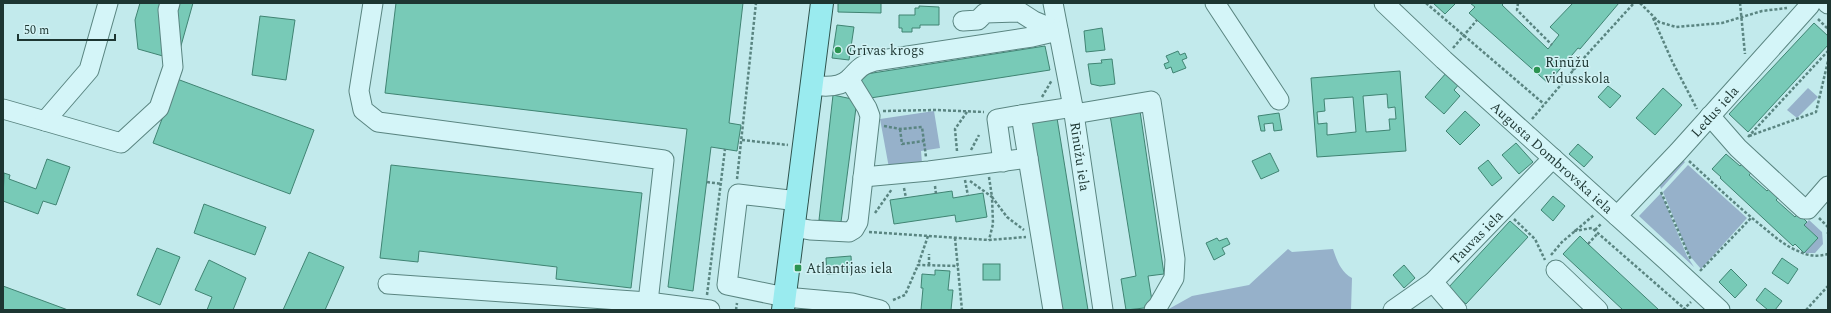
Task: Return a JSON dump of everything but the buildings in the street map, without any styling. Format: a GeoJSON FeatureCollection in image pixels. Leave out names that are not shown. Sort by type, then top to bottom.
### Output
{"type":"FeatureCollection","features":[{"type":"Feature","properties":{"kind":"main road"},"geometry":{"type":"LineString","coordinates":[[784,303],[822,3]]}},
{"type":"Feature","properties":{"kind":"street"},"geometry":{"type":"LineString","coordinates":[[45,121],[89,70],[108,3]]}},
{"type":"Feature","properties":{"kind":"street"},"geometry":{"type":"LineString","coordinates":[[3,109],[121,143],[159,108],[173,68],[168,10],[170,3]]}},
{"type":"Feature","properties":{"kind":"street"},"geometry":{"type":"LineString","coordinates":[[372,3],[359,91],[363,110],[378,122],[664,160],[648,302]]}},
{"type":"Feature","properties":{"kind":"street","name":"Rīnūžu iela"},"geometry":{"type":"LineString","coordinates":[[1053,3],[1074,110],[1103,310]]}},
{"type":"Feature","properties":{"kind":"street"},"geometry":{"type":"LineString","coordinates":[[1215,3],[1279,100]]}},
{"type":"Feature","properties":{"kind":"street","name":"Augusta Dombrovska iela"},"geometry":{"type":"LineString","coordinates":[[1384,3],[1444,60],[1553,158],[1607,215],[1720,310]]}},
{"type":"Feature","properties":{"kind":"street","name":"Ledus iela"},"geometry":{"type":"LineString","coordinates":[[1607,215],[1655,177],[1678,152],[1703,112],[1747,75],[1817,6]]}},
{"type":"Feature","properties":{"kind":"street"},"geometry":{"type":"LineString","coordinates":[[963,21],[978,20],[985,13],[1020,12],[1034,21],[1058,31]]}},
{"type":"Feature","properties":{"kind":"street"},"geometry":{"type":"LineString","coordinates":[[812,85],[828,87],[848,79],[864,64],[875,61],[1032,37],[1058,31]]}},
{"type":"Feature","properties":{"kind":"street"},"geometry":{"type":"LineString","coordinates":[[794,227],[843,233],[854,229],[858,222],[869,118],[848,79]]}},
{"type":"Feature","properties":{"kind":"street"},"geometry":{"type":"LineString","coordinates":[[996,163],[997,119],[1158,100],[1175,259],[1174,278],[1158,306],[1154,310]]}},
{"type":"Feature","properties":{"kind":"street"},"geometry":{"type":"LineString","coordinates":[[1703,112],[1743,142],[1804,209],[1808,209],[1828,186]]}},
{"type":"Feature","properties":{"kind":"street"},"geometry":{"type":"LineString","coordinates":[[1021,115],[1028,158],[1037,237],[1053,310]]}},
{"type":"Feature","properties":{"kind":"street"},"geometry":{"type":"LineString","coordinates":[[863,177],[929,171],[1028,158]]}},
{"type":"Feature","properties":{"kind":"street","name":"Tauvas iela"},"geometry":{"type":"LineString","coordinates":[[1393,310],[1433,282],[1553,158]]}},
{"type":"Feature","properties":{"kind":"street"},"geometry":{"type":"LineString","coordinates":[[798,201],[738,194],[727,284],[784,303],[852,303],[878,308]]}},
{"type":"Feature","properties":{"kind":"street"},"geometry":{"type":"LineString","coordinates":[[1556,268],[1598,310]]}},
{"type":"Feature","properties":{"kind":"street"},"geometry":{"type":"LineString","coordinates":[[1433,282],[1453,309]]}},
{"type":"Feature","properties":{"kind":"street"},"geometry":{"type":"LineString","coordinates":[[388,284],[648,302],[710,310]]}},
{"type":"Feature","properties":{"kind":"path"},"geometry":{"type":"LineString","coordinates":[[738,194],[736,186],[756,3]]}},
{"type":"Feature","properties":{"kind":"path"},"geometry":{"type":"LineString","coordinates":[[1426,3],[1462,36],[1544,104]]}},
{"type":"Feature","properties":{"kind":"path"},"geometry":{"type":"LineString","coordinates":[[1518,3],[1516,10],[1552,45]]}},
{"type":"Feature","properties":{"kind":"path"},"geometry":{"type":"LineString","coordinates":[[1523,130],[1544,104],[1634,3]]}},
{"type":"Feature","properties":{"kind":"path"},"geometry":{"type":"LineString","coordinates":[[1640,3],[1659,22],[1676,27],[1722,23],[1762,11],[1817,6],[1828,29]]}},
{"type":"Feature","properties":{"kind":"path"},"geometry":{"type":"LineString","coordinates":[[1740,3],[1747,75]]}},
{"type":"Feature","properties":{"kind":"path"},"geometry":{"type":"LineString","coordinates":[[1652,16],[1672,61],[1703,112]]}},
{"type":"Feature","properties":{"kind":"path"},"geometry":{"type":"LineString","coordinates":[[1453,48],[1477,20]]}},
{"type":"Feature","properties":{"kind":"path"},"geometry":{"type":"LineString","coordinates":[[1743,142],[1828,51]]}},
{"type":"Feature","properties":{"kind":"path"},"geometry":{"type":"LineString","coordinates":[[1568,59],[1574,70]]}},
{"type":"Feature","properties":{"kind":"path"},"geometry":{"type":"LineString","coordinates":[[1743,142],[1816,112],[1828,61]]}},
{"type":"Feature","properties":{"kind":"path"},"geometry":{"type":"LineString","coordinates":[[1041,98],[1056,74]]}},
{"type":"Feature","properties":{"kind":"path"},"geometry":{"type":"LineString","coordinates":[[869,118],[934,110],[988,112]]}},
{"type":"Feature","properties":{"kind":"path"},"geometry":{"type":"LineString","coordinates":[[957,151],[955,129],[967,112]]}},
{"type":"Feature","properties":{"kind":"path"},"geometry":{"type":"LineString","coordinates":[[869,118],[900,129],[922,127],[929,171]]}},
{"type":"Feature","properties":{"kind":"path"},"geometry":{"type":"LineString","coordinates":[[900,129],[902,144],[924,141]]}},
{"type":"Feature","properties":{"kind":"path"},"geometry":{"type":"LineString","coordinates":[[971,150],[979,135]]}},
{"type":"Feature","properties":{"kind":"path"},"geometry":{"type":"LineString","coordinates":[[742,140],[804,147]]}},
{"type":"Feature","properties":{"kind":"path"},"geometry":{"type":"LineString","coordinates":[[706,310],[725,149]]}},
{"type":"Feature","properties":{"kind":"path"},"geometry":{"type":"LineString","coordinates":[[1678,152],[1751,218],[1781,242],[1798,251],[1818,257],[1828,254]]}},
{"type":"Feature","properties":{"kind":"path"},"geometry":{"type":"LineString","coordinates":[[989,240],[992,224],[992,197],[996,163]]}},
{"type":"Feature","properties":{"kind":"path"},"geometry":{"type":"LineString","coordinates":[[1655,177],[1688,256],[1701,271]]}},
{"type":"Feature","properties":{"kind":"path"},"geometry":{"type":"LineString","coordinates":[[966,181],[970,181],[992,197],[1007,217],[1037,237]]}},
{"type":"Feature","properties":{"kind":"path"},"geometry":{"type":"LineString","coordinates":[[706,182],[721,184]]}},
{"type":"Feature","properties":{"kind":"path"},"geometry":{"type":"LineString","coordinates":[[873,216],[894,186]]}},
{"type":"Feature","properties":{"kind":"path"},"geometry":{"type":"LineString","coordinates":[[1595,230],[1607,215]]}},
{"type":"Feature","properties":{"kind":"path"},"geometry":{"type":"LineString","coordinates":[[1556,268],[1551,255],[1562,242],[1574,231],[1607,215]]}},
{"type":"Feature","properties":{"kind":"path"},"geometry":{"type":"LineString","coordinates":[[1512,217],[1535,239],[1545,262],[1556,268]]}},
{"type":"Feature","properties":{"kind":"path"},"geometry":{"type":"LineString","coordinates":[[1697,276],[1751,218]]}},
{"type":"Feature","properties":{"kind":"path"},"geometry":{"type":"LineString","coordinates":[[1574,231],[1592,228],[1595,230],[1684,309]]}},
{"type":"Feature","properties":{"kind":"path"},"geometry":{"type":"LineString","coordinates":[[854,229],[868,232],[989,240],[1037,237]]}},
{"type":"Feature","properties":{"kind":"path"},"geometry":{"type":"LineString","coordinates":[[1588,244],[1598,233]]}},
{"type":"Feature","properties":{"kind":"path"},"geometry":{"type":"LineString","coordinates":[[878,308],[905,295],[928,236]]}},
{"type":"Feature","properties":{"kind":"path"},"geometry":{"type":"LineString","coordinates":[[955,238],[962,310]]}},
{"type":"Feature","properties":{"kind":"path"},"geometry":{"type":"LineString","coordinates":[[929,254],[929,265]]}},
{"type":"Feature","properties":{"kind":"path"},"geometry":{"type":"LineString","coordinates":[[918,264],[958,266]]}},
{"type":"Feature","properties":{"kind":"path"},"geometry":{"type":"LineString","coordinates":[[1806,310],[1828,286]]}},
{"type":"Feature","properties":{"kind":"shaded area"},"geometry":{"type":"Polygon","coordinates":[[[1808,88],[1818,97],[1797,118],[1787,110],[1808,88]]]}},
{"type":"Feature","properties":{"kind":"shaded area"},"geometry":{"type":"Polygon","coordinates":[[[934,111],[940,148],[921,151],[922,163],[889,168],[880,119],[934,111]]]}},
{"type":"Feature","properties":{"kind":"shaded area"},"geometry":{"type":"Polygon","coordinates":[[[1679,157],[1685,162],[1661,189],[1658,180],[1679,157]]]}},
{"type":"Feature","properties":{"kind":"shaded area"},"geometry":{"type":"Polygon","coordinates":[[[1688,165],[1747,218],[1701,269],[1689,255],[1663,192],[1688,165]]]}},
{"type":"Feature","properties":{"kind":"shaded area"},"geometry":{"type":"Polygon","coordinates":[[[1661,193],[1687,256],[1694,267],[1639,216],[1661,193]]]}},
{"type":"Feature","properties":{"kind":"shaded area"},"geometry":{"type":"Polygon","coordinates":[[[1809,220],[1822,232],[1823,244],[1815,253],[1804,253],[1818,238],[1804,225],[1809,220]]]}},
{"type":"Feature","properties":{"kind":"shaded area"},"geometry":{"type":"Polygon","coordinates":[[[1288,249],[1292,252],[1333,249],[1342,269],[1352,278],[1351,310],[1167,310],[1192,296],[1249,285],[1288,249]]]}},
{"type":"Feature","properties":{"kind":"place","name":"Grīvas krogs"},"geometry":{"type":"Point","coordinates":[838,50]}},
{"type":"Feature","properties":{"kind":"place","name":"Rīnūžu vidusskola"},"geometry":{"type":"Point","coordinates":[1537,70]}},
{"type":"Feature","properties":{"kind":"place","name":"Atlantijas iela"},"geometry":{"type":"Point","coordinates":[798,268]}}]}
